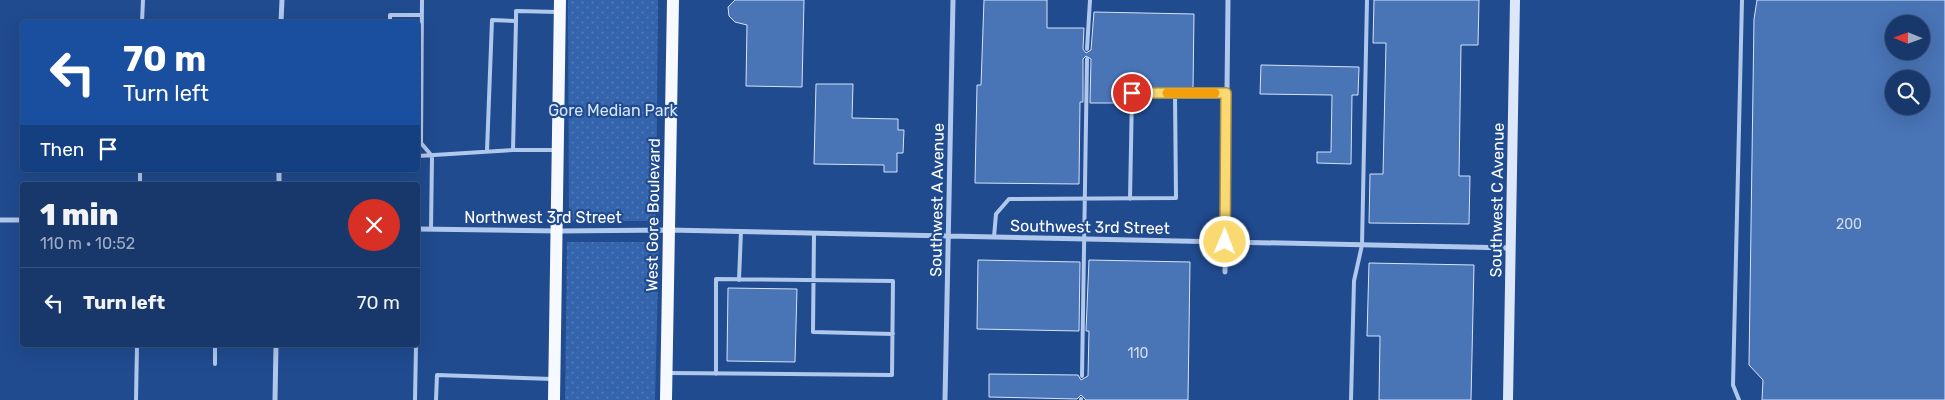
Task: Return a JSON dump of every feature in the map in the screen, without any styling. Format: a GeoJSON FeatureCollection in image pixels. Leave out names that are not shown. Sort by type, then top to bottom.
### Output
{"type":"FeatureCollection","features":[{"type":"Feature","properties":{"kind":"main road","name":"West Gore Boulevard"},"geometry":{"type":"LineString","coordinates":[[666,400],[673,0]]}},
{"type":"Feature","properties":{"kind":"main road"},"geometry":{"type":"LineString","coordinates":[[554,400],[560,6]]}},
{"type":"Feature","properties":{"kind":"street"},"geometry":{"type":"LineString","coordinates":[[281,20],[282,0]]}},
{"type":"Feature","properties":{"kind":"street","name":"Southwest A Avenue"},"geometry":{"type":"LineString","coordinates":[[945,400],[953,0]]}},
{"type":"Feature","properties":{"kind":"street"},"geometry":{"type":"LineString","coordinates":[[1225,272],[1228,0]]}},
{"type":"Feature","properties":{"kind":"street","name":"Southwest C Avenue"},"geometry":{"type":"LineString","coordinates":[[1508,400],[1515,0]]}},
{"type":"Feature","properties":{"kind":"street"},"geometry":{"type":"LineString","coordinates":[[0,220],[20,220]]}},
{"type":"Feature","properties":{"kind":"street","name":"Northwest 3rd Street"},"geometry":{"type":"LineString","coordinates":[[420,229],[669,230]]}},
{"type":"Feature","properties":{"kind":"street","name":"Southwest 3rd Street"},"geometry":{"type":"LineString","coordinates":[[669,230],[1511,248]]}},
{"type":"Feature","properties":{"kind":"street"},"geometry":{"type":"LineString","coordinates":[[275,400],[276,347]]}},
{"type":"Feature","properties":{"kind":"lane"},"geometry":{"type":"LineString","coordinates":[[142,20],[143,0]]}},
{"type":"Feature","properties":{"kind":"lane"},"geometry":{"type":"LineString","coordinates":[[422,0],[420,50],[421,143],[432,156],[431,229]]}},
{"type":"Feature","properties":{"kind":"lane"},"geometry":{"type":"LineString","coordinates":[[1087,49],[1090,0]]}},
{"type":"Feature","properties":{"kind":"lane"},"geometry":{"type":"LineString","coordinates":[[1351,400],[1354,281],[1362,245],[1367,0]]}},
{"type":"Feature","properties":{"kind":"lane"},"geometry":{"type":"LineString","coordinates":[[1739,400],[1733,385],[1742,0]]}},
{"type":"Feature","properties":{"kind":"lane"},"geometry":{"type":"LineString","coordinates":[[513,150],[516,11],[560,6]]}},
{"type":"Feature","properties":{"kind":"lane"},"geometry":{"type":"LineString","coordinates":[[390,20],[390,15],[422,15]]}},
{"type":"Feature","properties":{"kind":"lane"},"geometry":{"type":"LineString","coordinates":[[487,151],[492,20],[516,21]]}},
{"type":"Feature","properties":{"kind":"lane"},"geometry":{"type":"LineString","coordinates":[[1082,376],[1086,59]]}},
{"type":"Feature","properties":{"kind":"lane"},"geometry":{"type":"LineString","coordinates":[[994,237],[996,214],[1009,199],[1176,198],[1175,92]]}},
{"type":"Feature","properties":{"kind":"lane"},"geometry":{"type":"LineString","coordinates":[[1130,199],[1132,93],[1226,93]]}},
{"type":"Feature","properties":{"kind":"lane"},"geometry":{"type":"LineString","coordinates":[[420,156],[487,151],[558,150]]}},
{"type":"Feature","properties":{"kind":"lane"},"geometry":{"type":"LineString","coordinates":[[739,280],[741,231]]}},
{"type":"Feature","properties":{"kind":"lane"},"geometry":{"type":"LineString","coordinates":[[814,233],[814,332],[893,334]]}},
{"type":"Feature","properties":{"kind":"lane"},"geometry":{"type":"LineString","coordinates":[[666,373],[716,374],[892,375],[893,281],[716,279],[716,374]]}},
{"type":"Feature","properties":{"kind":"lane"},"geometry":{"type":"LineString","coordinates":[[136,400],[137,347]]}},
{"type":"Feature","properties":{"kind":"lane"},"geometry":{"type":"LineString","coordinates":[[215,347],[215,364]]}},
{"type":"Feature","properties":{"kind":"lane"},"geometry":{"type":"LineString","coordinates":[[415,400],[416,347]]}},
{"type":"Feature","properties":{"kind":"lane"},"geometry":{"type":"LineString","coordinates":[[436,400],[437,375],[554,379]]}},
{"type":"Feature","properties":{"kind":"green space","name":"Gore Median Park"},"geometry":{"type":"Polygon","coordinates":[[[568,0],[658,0],[656,221],[569,221],[568,0]]]}},
{"type":"Feature","properties":{"kind":"green space"},"geometry":{"type":"Polygon","coordinates":[[[567,242],[659,242],[655,400],[565,400],[567,242]]]}},
{"type":"Feature","properties":{"kind":"building"},"geometry":{"type":"Polygon","coordinates":[[[735,0],[804,0],[802,87],[746,86],[747,25],[735,22],[729,16],[728,7],[735,0]]]}},
{"type":"Feature","properties":{"kind":"building"},"geometry":{"type":"Polygon","coordinates":[[[984,0],[1047,0],[1047,28],[1084,28],[1083,49],[1086,53],[1091,50],[1094,12],[1194,14],[1193,88],[1129,87],[1128,103],[1090,103],[1091,59],[1086,56],[1083,59],[1083,102],[1080,102],[1079,184],[975,183],[977,85],[981,85],[984,0]]]}},
{"type":"Feature","properties":{"kind":"building"},"geometry":{"type":"Polygon","coordinates":[[[1374,0],[1479,0],[1478,45],[1461,45],[1459,176],[1470,176],[1469,224],[1369,223],[1370,174],[1383,174],[1386,43],[1373,43],[1374,0]]]}},
{"type":"Feature","properties":{"kind":"building"},"geometry":{"type":"Polygon","coordinates":[[[1757,0],[1945,0],[1945,400],[1762,400],[1763,380],[1749,365],[1754,19],[1757,0]]]}},
{"type":"Feature","properties":{"kind":"building"},"geometry":{"type":"Polygon","coordinates":[[[1261,65],[1359,67],[1358,95],[1352,95],[1351,164],[1317,163],[1317,152],[1331,152],[1332,95],[1260,94],[1261,65]]]}},
{"type":"Feature","properties":{"kind":"building"},"geometry":{"type":"Polygon","coordinates":[[[816,84],[853,84],[852,118],[898,119],[898,130],[904,130],[903,153],[897,153],[897,172],[884,172],[884,165],[814,164],[816,84]]]}},
{"type":"Feature","properties":{"kind":"building"},"geometry":{"type":"Polygon","coordinates":[[[978,260],[1080,262],[1079,331],[977,329],[978,260]]]}},
{"type":"Feature","properties":{"kind":"building"},"geometry":{"type":"Polygon","coordinates":[[[1089,260],[1190,262],[1188,400],[1086,400],[1081,395],[1077,399],[989,397],[989,374],[1078,375],[1081,380],[1088,376],[1089,331],[1086,331],[1089,260]]]}},
{"type":"Feature","properties":{"kind":"building"},"geometry":{"type":"Polygon","coordinates":[[[1369,263],[1474,265],[1471,400],[1379,400],[1380,336],[1367,336],[1369,263]]]}},
{"type":"Feature","properties":{"kind":"building"},"geometry":{"type":"Polygon","coordinates":[[[728,288],[797,289],[795,362],[727,361],[728,288]]]}},
{"type":"Feature","properties":{"kind":"slow traffic"},"geometry":{"type":"LineString","coordinates":[[1167,93],[1215,93]]}},
{"type":"Feature","properties":{"kind":"route"},"geometry":{"type":"LineString","coordinates":[[1132,93],[1226,93],[1225,242]]}}]}
